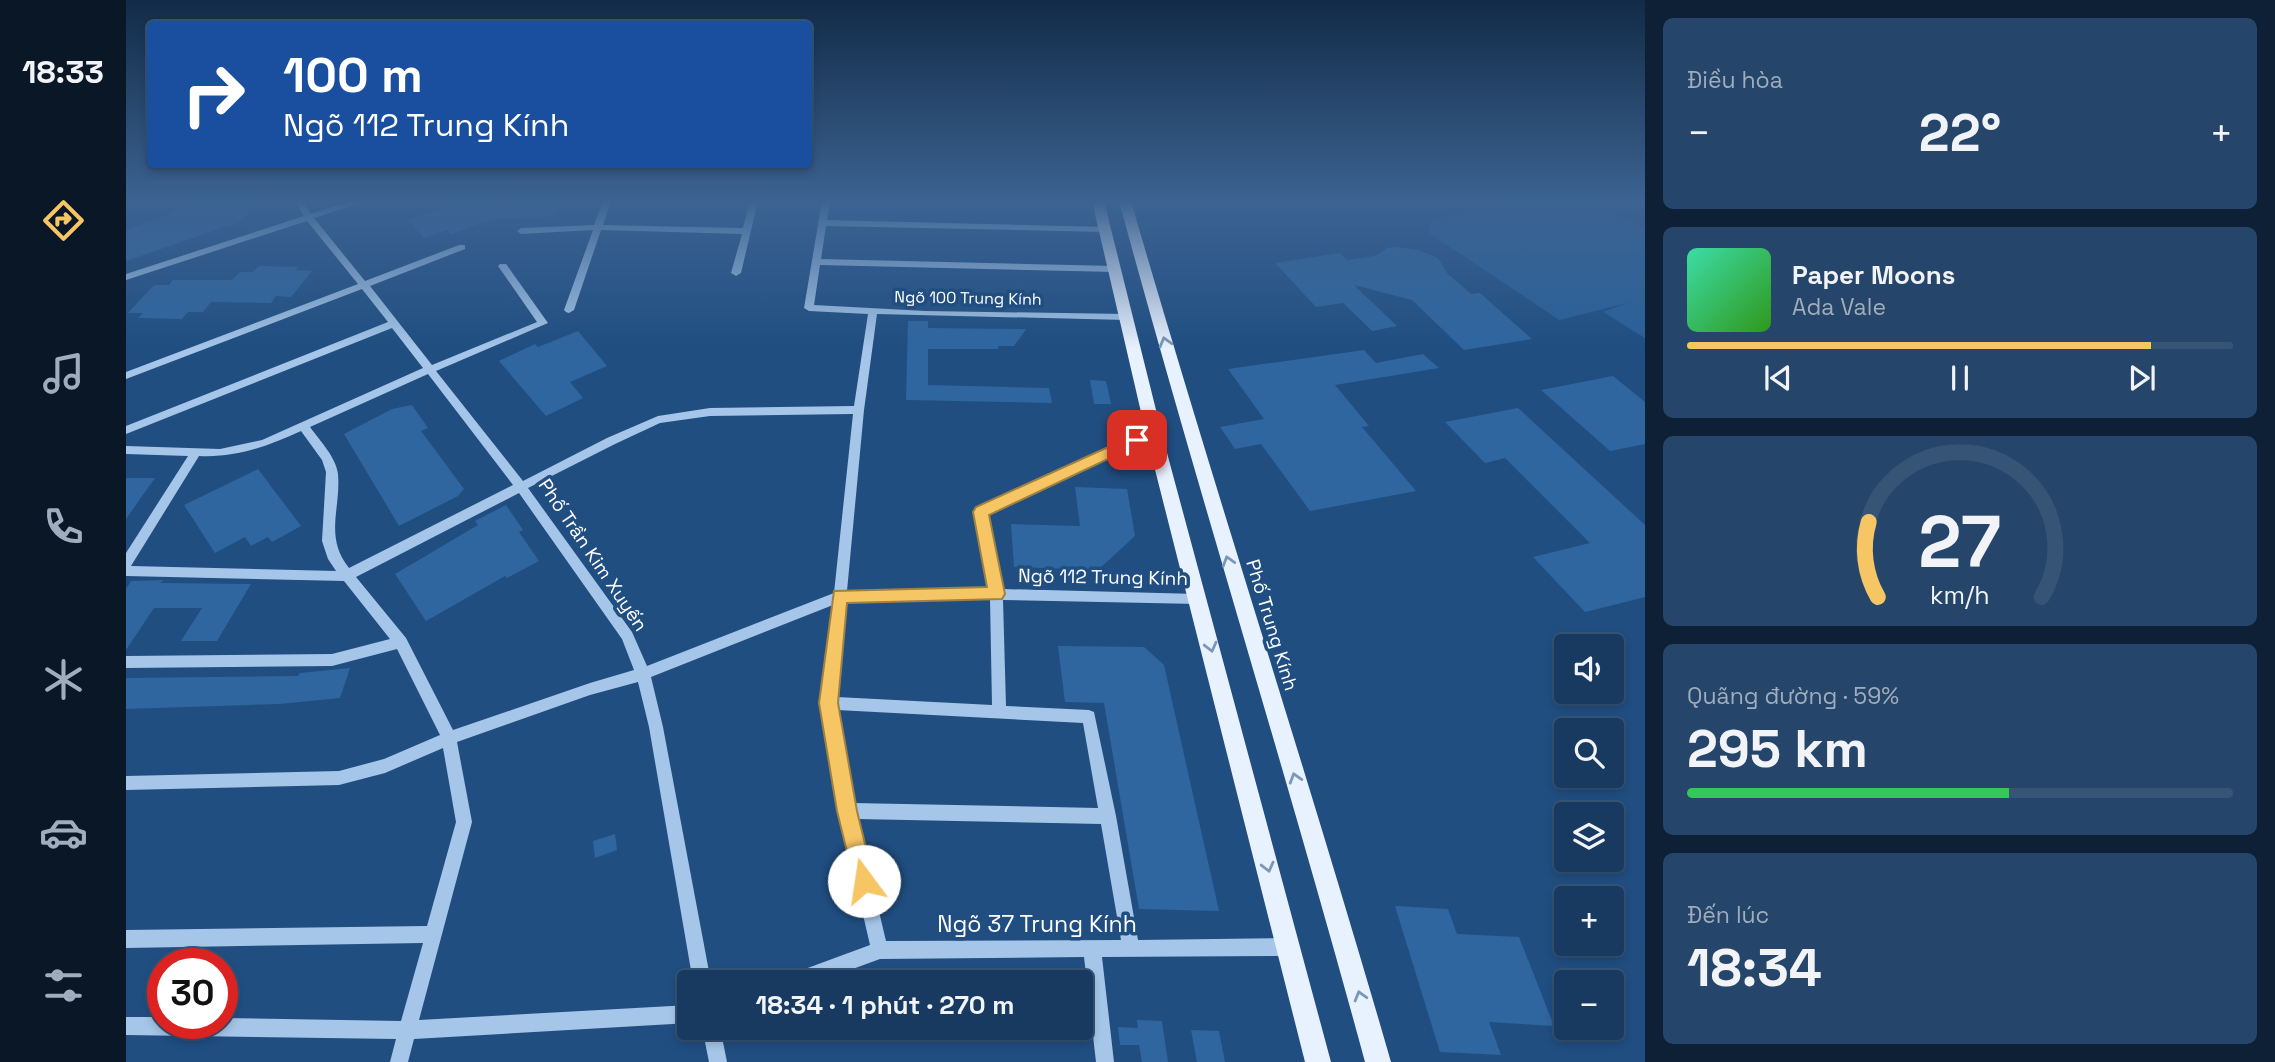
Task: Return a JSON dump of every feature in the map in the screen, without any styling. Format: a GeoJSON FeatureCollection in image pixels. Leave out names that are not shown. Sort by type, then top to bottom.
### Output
{"type":"FeatureCollection","features":[{"type":"Feature","properties":{"kind":"main road"},"geometry":{"type":"LineString","coordinates":[[1111,251],[1155,438],[1318,1062]]}},
{"type":"Feature","properties":{"kind":"main road","name":"Phố Trung Kính"},"geometry":{"type":"LineString","coordinates":[[1139,251],[1192,440],[1326,876],[1378,1062]]}},
{"type":"Feature","properties":{"kind":"street"},"geometry":{"type":"LineString","coordinates":[[126,277],[208,251]]}},
{"type":"Feature","properties":{"kind":"street","name":"Phố Trần Kim Xuyến"},"geometry":{"type":"LineString","coordinates":[[335,251],[522,488],[626,636],[643,674],[656,727],[700,970]]}},
{"type":"Feature","properties":{"kind":"street"},"geometry":{"type":"LineString","coordinates":[[126,376],[453,251]]}},
{"type":"Feature","properties":{"kind":"street"},"geometry":{"type":"LineString","coordinates":[[569,310],[590,251]]}},
{"type":"Feature","properties":{"kind":"street"},"geometry":{"type":"LineString","coordinates":[[736,273],[741,251]]}},
{"type":"Feature","properties":{"kind":"street"},"geometry":{"type":"LineString","coordinates":[[820,251],[818,262],[1115,269]]}},
{"type":"Feature","properties":{"kind":"street","name":"Ngõ 100 Trung Kính"},"geometry":{"type":"LineString","coordinates":[[818,262],[809,308],[873,312],[1126,317]]}},
{"type":"Feature","properties":{"kind":"street"},"geometry":{"type":"LineString","coordinates":[[142,423],[130,450],[195,454],[241,450],[304,427],[429,370],[543,323],[503,266]]}},
{"type":"Feature","properties":{"kind":"street"},"geometry":{"type":"LineString","coordinates":[[873,312],[859,410],[829,703],[847,811],[880,950]]}},
{"type":"Feature","properties":{"kind":"street"},"geometry":{"type":"LineString","coordinates":[[126,430],[393,324]]}},
{"type":"Feature","properties":{"kind":"street"},"geometry":{"type":"LineString","coordinates":[[126,571],[345,576],[611,441],[658,420],[710,412],[859,410]]}},
{"type":"Feature","properties":{"kind":"street"},"geometry":{"type":"LineString","coordinates":[[304,427],[327,459],[332,472],[328,541],[334,559],[345,576],[401,642],[449,738],[464,822],[400,1062]]}},
{"type":"Feature","properties":{"kind":"street"},"geometry":{"type":"LineString","coordinates":[[999,712],[996,594],[981,512],[1132,440],[1155,438]]}},
{"type":"Feature","properties":{"kind":"street"},"geometry":{"type":"LineString","coordinates":[[126,564],[195,454]]}},
{"type":"Feature","properties":{"kind":"street","name":"Ngõ 112 Trung Kính"},"geometry":{"type":"LineString","coordinates":[[126,783],[339,778],[385,766],[449,738],[590,689],[643,674],[840,596],[996,594],[1198,599]]}},
{"type":"Feature","properties":{"kind":"street"},"geometry":{"type":"LineString","coordinates":[[126,662],[332,660],[401,642]]}},
{"type":"Feature","properties":{"kind":"street"},"geometry":{"type":"LineString","coordinates":[[829,703],[1089,716],[1131,948]]}},
{"type":"Feature","properties":{"kind":"street"},"geometry":{"type":"LineString","coordinates":[[847,811],[1108,816]]}},
{"type":"Feature","properties":{"kind":"street"},"geometry":{"type":"LineString","coordinates":[[126,939],[435,934]]}},
{"type":"Feature","properties":{"kind":"street","name":"Ngõ 37 Trung Kính"},"geometry":{"type":"LineString","coordinates":[[825,970],[880,950],[1288,947]]}},
{"type":"Feature","properties":{"kind":"street"},"geometry":{"type":"LineString","coordinates":[[1092,948],[1105,1062]]}},
{"type":"Feature","properties":{"kind":"street"},"geometry":{"type":"LineString","coordinates":[[126,1026],[409,1030],[677,1015]]}},
{"type":"Feature","properties":{"kind":"street"},"geometry":{"type":"LineString","coordinates":[[714,1040],[718,1062]]}},
{"type":"Feature","properties":{"kind":"shaded area"},"geometry":{"type":"Polygon","coordinates":[[[1456,251],[1645,251],[1645,338],[1603,312],[1627,303],[1559,320],[1456,251]]]}},
{"type":"Feature","properties":{"kind":"building"},"geometry":{"type":"Polygon","coordinates":[[[126,251],[156,251],[126,261],[126,251]]]}},
{"type":"Feature","properties":{"kind":"building"},"geometry":{"type":"Polygon","coordinates":[[[1383,251],[1419,251],[1438,258],[1447,273],[1471,294],[1480,293],[1532,339],[1464,350],[1412,300],[1354,285],[1397,326],[1372,331],[1343,303],[1316,307],[1275,263],[1340,253],[1347,260],[1375,256],[1383,251]]]}},
{"type":"Feature","properties":{"kind":"building"},"geometry":{"type":"Polygon","coordinates":[[[259,266],[298,267],[295,270],[312,271],[291,297],[276,296],[271,303],[211,302],[203,312],[188,312],[182,319],[138,318],[143,313],[128,313],[154,285],[169,285],[173,280],[232,280],[240,272],[253,272],[259,266]]]}},
{"type":"Feature","properties":{"kind":"building"},"geometry":{"type":"Polygon","coordinates":[[[908,321],[928,321],[928,328],[1026,329],[1014,346],[998,346],[998,349],[928,349],[928,385],[1049,388],[1052,403],[906,400],[908,321]]]}},
{"type":"Feature","properties":{"kind":"building"},"geometry":{"type":"Polygon","coordinates":[[[578,331],[607,366],[570,382],[583,398],[546,416],[499,361],[535,344],[538,347],[578,331]]]}},
{"type":"Feature","properties":{"kind":"building"},"geometry":{"type":"Polygon","coordinates":[[[1364,350],[1376,363],[1423,354],[1439,368],[1335,385],[1369,426],[1362,427],[1416,491],[1310,511],[1261,444],[1235,449],[1220,427],[1264,419],[1228,369],[1364,350]]]}},
{"type":"Feature","properties":{"kind":"building"},"geometry":{"type":"Polygon","coordinates":[[[1613,376],[1645,402],[1645,444],[1610,451],[1541,390],[1613,376]]]}},
{"type":"Feature","properties":{"kind":"building"},"geometry":{"type":"Polygon","coordinates":[[[1090,380],[1106,381],[1111,404],[1094,404],[1090,380]]]}},
{"type":"Feature","properties":{"kind":"building"},"geometry":{"type":"Polygon","coordinates":[[[412,405],[428,428],[421,431],[464,489],[458,496],[399,526],[344,434],[392,409],[412,405]]]}},
{"type":"Feature","properties":{"kind":"building"},"geometry":{"type":"Polygon","coordinates":[[[1518,408],[1645,525],[1645,597],[1585,612],[1533,557],[1590,543],[1505,458],[1485,463],[1445,422],[1518,408]]]}},
{"type":"Feature","properties":{"kind":"building"},"geometry":{"type":"Polygon","coordinates":[[[258,469],[301,526],[272,542],[268,537],[251,546],[245,537],[215,553],[184,505],[258,469]]]}},
{"type":"Feature","properties":{"kind":"building"},"geometry":{"type":"Polygon","coordinates":[[[126,478],[155,478],[126,519],[126,478]]]}},
{"type":"Feature","properties":{"kind":"building"},"geometry":{"type":"Polygon","coordinates":[[[1075,487],[1127,489],[1135,536],[1098,570],[1014,567],[1011,524],[1080,526],[1075,487]]]}},
{"type":"Feature","properties":{"kind":"building"},"geometry":{"type":"Polygon","coordinates":[[[506,505],[523,530],[519,532],[539,561],[507,578],[505,576],[426,621],[395,574],[478,525],[475,521],[506,505]]]}},
{"type":"Feature","properties":{"kind":"building"},"geometry":{"type":"Polygon","coordinates":[[[164,580],[160,583],[251,584],[217,641],[181,641],[202,608],[154,608],[126,650],[126,589],[131,581],[164,580]]]}},
{"type":"Feature","properties":{"kind":"building"},"geometry":{"type":"Polygon","coordinates":[[[1058,646],[1144,647],[1164,665],[1219,911],[1139,909],[1104,703],[1065,702],[1058,646]]]}},
{"type":"Feature","properties":{"kind":"building"},"geometry":{"type":"Polygon","coordinates":[[[350,668],[340,698],[279,704],[126,709],[126,678],[298,676],[300,673],[350,668]]]}},
{"type":"Feature","properties":{"kind":"building"},"geometry":{"type":"Polygon","coordinates":[[[615,834],[617,850],[595,858],[593,841],[615,834]]]}},
{"type":"Feature","properties":{"kind":"building"},"geometry":{"type":"Polygon","coordinates":[[[1395,906],[1448,909],[1457,934],[1519,937],[1554,1026],[1489,1022],[1501,1055],[1440,1052],[1395,906]]]}},
{"type":"Feature","properties":{"kind":"building"},"geometry":{"type":"Polygon","coordinates":[[[1137,1020],[1162,1021],[1168,1062],[1142,1062],[1139,1045],[1120,1045],[1118,1027],[1138,1028],[1137,1020]]]}},
{"type":"Feature","properties":{"kind":"building"},"geometry":{"type":"Polygon","coordinates":[[[1191,1030],[1219,1031],[1225,1062],[1197,1062],[1191,1030]]]}},
{"type":"Feature","properties":{"kind":"route"},"geometry":{"type":"LineString","coordinates":[[864,881],[847,811],[829,703],[840,596],[996,594],[981,512],[1137,440]]}}]}
